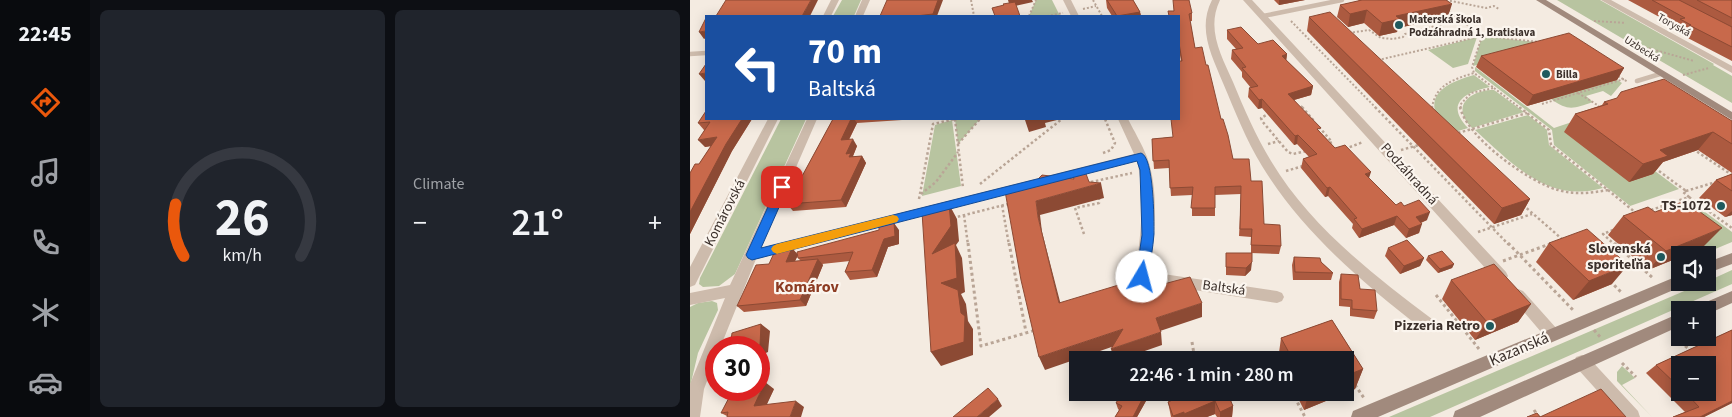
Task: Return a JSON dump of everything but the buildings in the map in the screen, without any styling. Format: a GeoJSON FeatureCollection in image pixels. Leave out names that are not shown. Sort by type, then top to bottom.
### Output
{"type":"FeatureCollection","features":[{"type":"Feature","properties":{"kind":"main road","name":"Uzbecká"},"geometry":{"type":"LineString","coordinates":[[1540,0],[1732,117]]}},
{"type":"Feature","properties":{"kind":"main road"},"geometry":{"type":"LineString","coordinates":[[1716,265],[1732,258]]}},
{"type":"Feature","properties":{"kind":"main road","name":"Kazanská"},"geometry":{"type":"LineString","coordinates":[[1359,417],[1671,284]]}},
{"type":"Feature","properties":{"kind":"main road"},"geometry":{"type":"LineString","coordinates":[[1716,304],[1732,297]]}},
{"type":"Feature","properties":{"kind":"main road"},"geometry":{"type":"LineString","coordinates":[[1461,417],[1671,323]]}},
{"type":"Feature","properties":{"kind":"street"},"geometry":{"type":"LineString","coordinates":[[828,15],[835,0]]}},
{"type":"Feature","properties":{"kind":"street"},"geometry":{"type":"LineString","coordinates":[[859,15],[866,0]]}},
{"type":"Feature","properties":{"kind":"street"},"geometry":{"type":"LineString","coordinates":[[1067,0],[1074,15]]}},
{"type":"Feature","properties":{"kind":"street"},"geometry":{"type":"LineString","coordinates":[[1216,0],[1209,18],[1209,27],[1223,71],[1250,133],[1273,174],[1304,216],[1338,252],[1374,284],[1427,324]]}},
{"type":"Feature","properties":{"kind":"street","name":"Podzáhradná"},"geometry":{"type":"LineString","coordinates":[[1247,0],[1390,153],[1552,334]]}},
{"type":"Feature","properties":{"kind":"street","name":"Toryská"},"geometry":{"type":"LineString","coordinates":[[1605,0],[1732,70]]}},
{"type":"Feature","properties":{"kind":"street","name":"Komárovská"},"geometry":{"type":"LineString","coordinates":[[690,281],[772,120]]}},
{"type":"Feature","properties":{"kind":"street"},"geometry":{"type":"LineString","coordinates":[[692,417],[696,389],[735,290],[812,120]]}},
{"type":"Feature","properties":{"kind":"street","name":"Baltská"},"geometry":{"type":"LineString","coordinates":[[1123,120],[1146,170],[1148,235],[1142,277],[1278,297]]}},
{"type":"Feature","properties":{"kind":"street"},"geometry":{"type":"LineString","coordinates":[[752,255],[1141,156]]}},
{"type":"Feature","properties":{"kind":"street"},"geometry":{"type":"LineString","coordinates":[[690,299],[735,290]]}},
{"type":"Feature","properties":{"kind":"street"},"geometry":{"type":"LineString","coordinates":[[1582,362],[1632,417]]}},
{"type":"Feature","properties":{"kind":"lane"},"geometry":{"type":"LineString","coordinates":[[1263,16],[1342,0]]}},
{"type":"Feature","properties":{"kind":"lane"},"geometry":{"type":"LineString","coordinates":[[690,54],[705,53]]}},
{"type":"Feature","properties":{"kind":"lane"},"geometry":{"type":"LineString","coordinates":[[1635,83],[1660,74]]}},
{"type":"Feature","properties":{"kind":"path"},"geometry":{"type":"LineString","coordinates":[[970,0],[974,15]]}},
{"type":"Feature","properties":{"kind":"path"},"geometry":{"type":"LineString","coordinates":[[1029,15],[1036,0]]}},
{"type":"Feature","properties":{"kind":"path"},"geometry":{"type":"LineString","coordinates":[[1093,0],[1101,15]]}},
{"type":"Feature","properties":{"kind":"path"},"geometry":{"type":"LineString","coordinates":[[1446,0],[1486,8],[1494,6],[1499,9]]}},
{"type":"Feature","properties":{"kind":"path"},"geometry":{"type":"LineString","coordinates":[[1451,0],[1455,2]]}},
{"type":"Feature","properties":{"kind":"path"},"geometry":{"type":"LineString","coordinates":[[1446,10],[1488,40]]}},
{"type":"Feature","properties":{"kind":"path"},"geometry":{"type":"LineString","coordinates":[[1283,12],[1574,310]]}},
{"type":"Feature","properties":{"kind":"path"},"geometry":{"type":"LineString","coordinates":[[1053,15],[1059,14]]}},
{"type":"Feature","properties":{"kind":"path"},"geometry":{"type":"LineString","coordinates":[[1345,34],[1369,30],[1380,39],[1390,41],[1404,37],[1404,34],[1454,21],[1446,15]]}},
{"type":"Feature","properties":{"kind":"path"},"geometry":{"type":"LineString","coordinates":[[1590,21],[1646,23]]}},
{"type":"Feature","properties":{"kind":"path"},"geometry":{"type":"LineString","coordinates":[[1482,36],[1472,71],[1549,130],[1551,145],[1638,215]]}},
{"type":"Feature","properties":{"kind":"path"},"geometry":{"type":"LineString","coordinates":[[1378,60],[1482,36],[1545,43],[1536,45]]}},
{"type":"Feature","properties":{"kind":"path"},"geometry":{"type":"LineString","coordinates":[[1635,45],[1691,60],[1721,64]]}},
{"type":"Feature","properties":{"kind":"path"},"geometry":{"type":"LineString","coordinates":[[1473,66],[1481,64]]}},
{"type":"Feature","properties":{"kind":"path"},"geometry":{"type":"LineString","coordinates":[[1682,75],[1721,64]]}},
{"type":"Feature","properties":{"kind":"path"},"geometry":{"type":"LineString","coordinates":[[1432,111],[1432,102],[1436,93],[1443,86],[1454,79],[1474,73]]}},
{"type":"Feature","properties":{"kind":"path"},"geometry":{"type":"LineString","coordinates":[[1615,74],[1635,83]]}},
{"type":"Feature","properties":{"kind":"path"},"geometry":{"type":"LineString","coordinates":[[1542,104],[1624,79]]}},
{"type":"Feature","properties":{"kind":"path"},"geometry":{"type":"LineString","coordinates":[[1494,88],[1471,93],[1460,105],[1464,120],[1518,171],[1539,184],[1578,193],[1608,190]]}},
{"type":"Feature","properties":{"kind":"path"},"geometry":{"type":"LineString","coordinates":[[1578,93],[1599,106]]}},
{"type":"Feature","properties":{"kind":"path"},"geometry":{"type":"LineString","coordinates":[[1300,105],[1332,142],[1324,145]]}},
{"type":"Feature","properties":{"kind":"path"},"geometry":{"type":"LineString","coordinates":[[1272,112],[1264,115],[1261,118],[1262,121],[1288,152],[1299,154],[1315,148]]}},
{"type":"Feature","properties":{"kind":"path"},"geometry":{"type":"LineString","coordinates":[[1456,134],[1527,113]]}},
{"type":"Feature","properties":{"kind":"path"},"geometry":{"type":"LineString","coordinates":[[919,200],[933,124],[951,120]]}},
{"type":"Feature","properties":{"kind":"path"},"geometry":{"type":"LineString","coordinates":[[955,120],[964,188]]}},
{"type":"Feature","properties":{"kind":"path"},"geometry":{"type":"LineString","coordinates":[[958,144],[979,120]]}},
{"type":"Feature","properties":{"kind":"path"},"geometry":{"type":"LineString","coordinates":[[980,184],[1061,120]]}},
{"type":"Feature","properties":{"kind":"path"},"geometry":{"type":"LineString","coordinates":[[1095,155],[1111,150],[1115,143],[1105,120]]}},
{"type":"Feature","properties":{"kind":"path"},"geometry":{"type":"LineString","coordinates":[[1344,150],[1374,137]]}},
{"type":"Feature","properties":{"kind":"path"},"geometry":{"type":"LineString","coordinates":[[1390,153],[1422,144]]}},
{"type":"Feature","properties":{"kind":"path"},"geometry":{"type":"LineString","coordinates":[[1692,148],[1732,175]]}},
{"type":"Feature","properties":{"kind":"path"},"geometry":{"type":"LineString","coordinates":[[920,195],[936,182],[959,150]]}},
{"type":"Feature","properties":{"kind":"path"},"geometry":{"type":"LineString","coordinates":[[1273,174],[1307,164]]}},
{"type":"Feature","properties":{"kind":"path"},"geometry":{"type":"LineString","coordinates":[[1655,168],[1686,191]]}},
{"type":"Feature","properties":{"kind":"path"},"geometry":{"type":"LineString","coordinates":[[1082,185],[1146,170]]}},
{"type":"Feature","properties":{"kind":"path"},"geometry":{"type":"LineString","coordinates":[[1084,234],[1075,208],[1099,203],[1100,180]]}},
{"type":"Feature","properties":{"kind":"path"},"geometry":{"type":"LineString","coordinates":[[1686,191],[1723,180]]}},
{"type":"Feature","properties":{"kind":"path"},"geometry":{"type":"LineString","coordinates":[[955,191],[989,182]]}},
{"type":"Feature","properties":{"kind":"path"},"geometry":{"type":"LineString","coordinates":[[1686,191],[1683,192],[1732,228]]}},
{"type":"Feature","properties":{"kind":"path"},"geometry":{"type":"LineString","coordinates":[[1648,211],[1689,196]]}},
{"type":"Feature","properties":{"kind":"path"},"geometry":{"type":"LineString","coordinates":[[916,214],[916,200],[928,197]]}},
{"type":"Feature","properties":{"kind":"path"},"geometry":{"type":"LineString","coordinates":[[1518,201],[1560,240],[1565,238]]}},
{"type":"Feature","properties":{"kind":"path"},"geometry":{"type":"LineString","coordinates":[[948,220],[1011,203]]}},
{"type":"Feature","properties":{"kind":"path"},"geometry":{"type":"LineString","coordinates":[[1002,206],[1026,332]]}},
{"type":"Feature","properties":{"kind":"path"},"geometry":{"type":"LineString","coordinates":[[1464,237],[1532,214]]}},
{"type":"Feature","properties":{"kind":"path"},"geometry":{"type":"LineString","coordinates":[[964,215],[982,346],[1044,327]]}},
{"type":"Feature","properties":{"kind":"path"},"geometry":{"type":"LineString","coordinates":[[1619,228],[1603,234],[1653,278]]}},
{"type":"Feature","properties":{"kind":"path"},"geometry":{"type":"LineString","coordinates":[[1490,265],[1552,243]]}},
{"type":"Feature","properties":{"kind":"path"},"geometry":{"type":"LineString","coordinates":[[1607,278],[1621,292]]}},
{"type":"Feature","properties":{"kind":"path"},"geometry":{"type":"LineString","coordinates":[[1436,295],[1479,349]]}},
{"type":"Feature","properties":{"kind":"path"},"geometry":{"type":"LineString","coordinates":[[1593,330],[1604,340]]}},
{"type":"Feature","properties":{"kind":"path"},"geometry":{"type":"LineString","coordinates":[[1192,342],[1194,351]]}},
{"type":"Feature","properties":{"kind":"path"},"geometry":{"type":"LineString","coordinates":[[1685,346],[1691,352]]}},
{"type":"Feature","properties":{"kind":"path"},"geometry":{"type":"LineString","coordinates":[[1622,363],[1636,377]]}},
{"type":"Feature","properties":{"kind":"path"},"geometry":{"type":"LineString","coordinates":[[1354,383],[1364,398]]}},
{"type":"Feature","properties":{"kind":"path"},"geometry":{"type":"LineString","coordinates":[[1297,401],[1305,417]]}},
{"type":"Feature","properties":{"kind":"path"},"geometry":{"type":"LineString","coordinates":[[1534,410],[1539,417]]}},
{"type":"Feature","properties":{"kind":"green space"},"geometry":{"type":"Polygon","coordinates":[[[842,0],[861,0],[854,15],[834,15],[842,0]]]}},
{"type":"Feature","properties":{"kind":"green space"},"geometry":{"type":"Polygon","coordinates":[[[1036,0],[1052,0],[1060,15],[1029,15],[1036,0]]]}},
{"type":"Feature","properties":{"kind":"green space"},"geometry":{"type":"Polygon","coordinates":[[[1557,0],[1600,0],[1714,64],[1732,76],[1732,103],[1557,0]]]}},
{"type":"Feature","properties":{"kind":"green space"},"geometry":{"type":"Polygon","coordinates":[[[1482,36],[1545,43],[1514,55],[1473,66],[1482,36]]]}},
{"type":"Feature","properties":{"kind":"green space"},"geometry":{"type":"Polygon","coordinates":[[[1477,37],[1468,64],[1453,68],[1428,50],[1477,37]]]}},
{"type":"Feature","properties":{"kind":"green space"},"geometry":{"type":"Polygon","coordinates":[[[1475,67],[1554,128],[1578,120],[1639,159],[1679,189],[1630,206],[1554,145],[1552,130],[1475,71],[1475,67]]]}},
{"type":"Feature","properties":{"kind":"green space"},"geometry":{"type":"Polygon","coordinates":[[[1474,75],[1490,87],[1473,92],[1461,100],[1458,105],[1458,112],[1468,128],[1448,134],[1435,112],[1434,103],[1437,96],[1451,84],[1474,75]]]}},
{"type":"Feature","properties":{"kind":"green space"},"geometry":{"type":"Polygon","coordinates":[[[1617,80],[1622,83],[1611,96],[1603,91],[1586,96],[1593,102],[1581,106],[1572,108],[1562,106],[1551,99],[1617,80]]]}},
{"type":"Feature","properties":{"kind":"green space"},"geometry":{"type":"Polygon","coordinates":[[[1494,90],[1524,112],[1472,128],[1463,113],[1463,106],[1471,96],[1494,90]]]}},
{"type":"Feature","properties":{"kind":"green space"},"geometry":{"type":"Polygon","coordinates":[[[1528,115],[1547,130],[1549,145],[1603,188],[1583,191],[1565,190],[1548,185],[1517,167],[1475,130],[1528,115]]]}},
{"type":"Feature","properties":{"kind":"green space"},"geometry":{"type":"Polygon","coordinates":[[[780,120],[806,120],[735,274],[719,286],[703,287],[699,284],[700,278],[780,120]]]}},
{"type":"Feature","properties":{"kind":"green space"},"geometry":{"type":"Polygon","coordinates":[[[952,120],[961,186],[922,196],[935,125],[952,120]]]}},
{"type":"Feature","properties":{"kind":"green space"},"geometry":{"type":"Polygon","coordinates":[[[955,120],[979,120],[958,144],[955,120]]]}},
{"type":"Feature","properties":{"kind":"green space"},"geometry":{"type":"Polygon","coordinates":[[[1689,200],[1732,232],[1732,242],[1716,249],[1716,246],[1701,246],[1657,211],[1689,200]]]}},
{"type":"Feature","properties":{"kind":"green space"},"geometry":{"type":"Polygon","coordinates":[[[1732,270],[1732,284],[1693,301],[1671,301],[1671,311],[1430,417],[1389,417],[1684,291],[1716,291],[1716,277],[1732,270]]]}},
{"type":"Feature","properties":{"kind":"green space"},"geometry":{"type":"Polygon","coordinates":[[[712,301],[717,303],[718,310],[698,353],[690,387],[690,307],[698,303],[712,301]]]}},
{"type":"Feature","properties":{"kind":"green space"},"geometry":{"type":"Polygon","coordinates":[[[1622,366],[1635,378],[1622,385],[1652,417],[1617,381],[1617,372],[1622,366]]]}},
{"type":"Feature","properties":{"kind":"slow traffic"},"geometry":{"type":"LineString","coordinates":[[777,249],[893,219]]}},
{"type":"Feature","properties":{"kind":"place","name":"Materská škola Podzáhradná 1, Bratislava"},"geometry":{"type":"Point","coordinates":[1399,25]}},
{"type":"Feature","properties":{"kind":"place","name":"Billa"},"geometry":{"type":"Point","coordinates":[1546,74]}},
{"type":"Feature","properties":{"kind":"place","name":"TS-1072"},"geometry":{"type":"Point","coordinates":[1721,206]}},
{"type":"Feature","properties":{"kind":"place","name":"Slovenská sporiteľňa"},"geometry":{"type":"Point","coordinates":[1661,257]}},
{"type":"Feature","properties":{"kind":"place","name":"Pizzeria Retro"},"geometry":{"type":"Point","coordinates":[1490,326]}},
{"type":"Feature","properties":{"kind":"district","name":"Komárov"},"geometry":{"type":"Point","coordinates":[807,287]}},
{"type":"Feature","properties":{"kind":"route"},"geometry":{"type":"LineString","coordinates":[[782,187],[752,255],[1141,156],[1146,170],[1148,235],[1142,277]]}}]}
